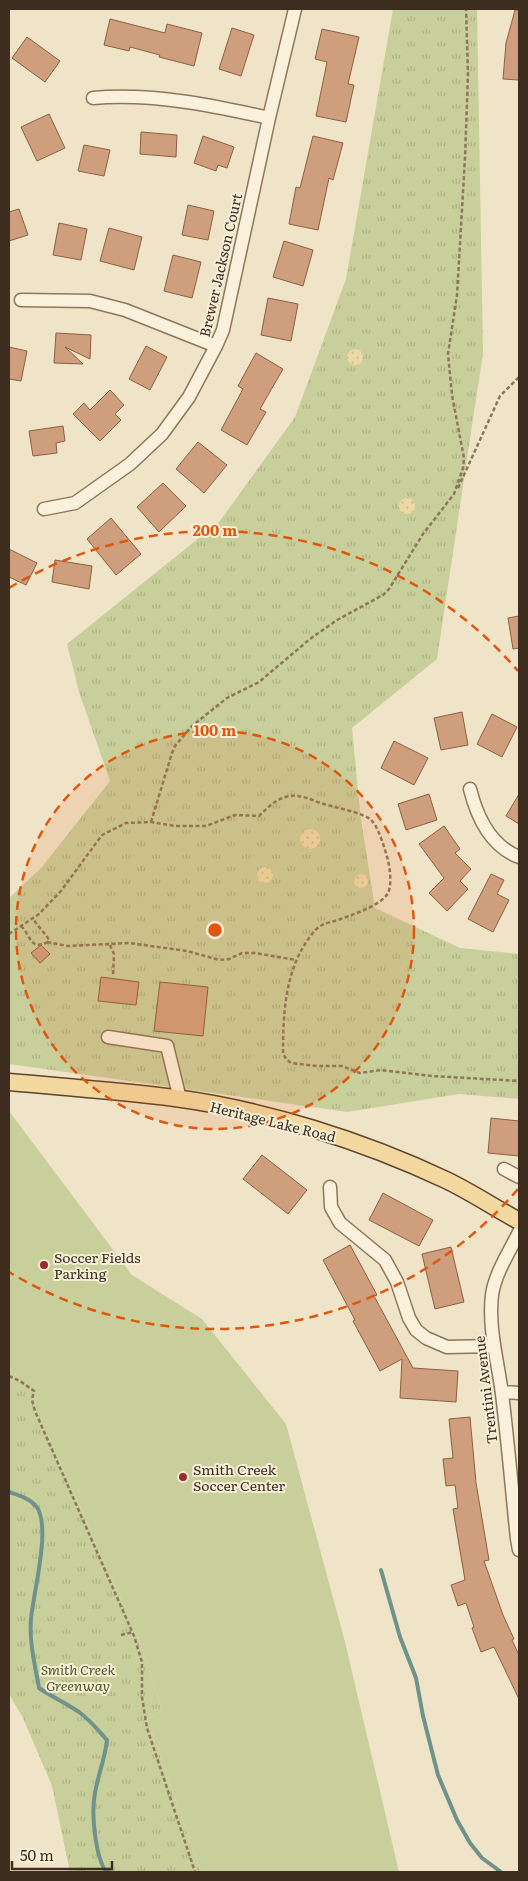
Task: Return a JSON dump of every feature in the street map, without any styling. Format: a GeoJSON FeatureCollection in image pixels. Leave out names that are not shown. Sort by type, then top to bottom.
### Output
{"type":"FeatureCollection","features":[{"type":"Feature","properties":{"kind":"main road","name":"Heritage Lake Road"},"geometry":{"type":"LineString","coordinates":[[9,1082],[180,1099],[254,1114],[319,1131],[396,1158],[448,1181],[519,1221]]}},
{"type":"Feature","properties":{"kind":"street","name":"Brewer Jackson Court"},"geometry":{"type":"LineString","coordinates":[[44,509],[75,502],[130,464],[162,434],[188,397],[216,346],[223,330],[269,118],[295,9]]}},
{"type":"Feature","properties":{"kind":"street"},"geometry":{"type":"LineString","coordinates":[[93,98],[117,96],[188,101],[269,118]]}},
{"type":"Feature","properties":{"kind":"street"},"geometry":{"type":"LineString","coordinates":[[21,300],[90,301],[125,310],[216,346]]}},
{"type":"Feature","properties":{"kind":"street"},"geometry":{"type":"LineString","coordinates":[[470,790],[475,811],[485,829],[500,846],[519,857]]}},
{"type":"Feature","properties":{"kind":"street"},"geometry":{"type":"LineString","coordinates":[[108,1036],[167,1046],[180,1099]]}},
{"type":"Feature","properties":{"kind":"street"},"geometry":{"type":"LineString","coordinates":[[504,1169],[519,1176]]}},
{"type":"Feature","properties":{"kind":"street"},"geometry":{"type":"LineString","coordinates":[[330,1187],[331,1207],[340,1223],[385,1260],[397,1282],[409,1318],[416,1330],[426,1338],[448,1347],[494,1346]]}},
{"type":"Feature","properties":{"kind":"street","name":"Trentini Avenue"},"geometry":{"type":"LineString","coordinates":[[519,1232],[502,1267],[492,1294],[494,1346],[502,1392],[516,1539],[519,1550]]}},
{"type":"Feature","properties":{"kind":"street"},"geometry":{"type":"LineString","coordinates":[[502,1392],[519,1392]]}},
{"type":"Feature","properties":{"kind":"path"},"geometry":{"type":"LineString","coordinates":[[456,490],[464,458],[452,395],[448,354],[457,295],[466,158],[468,74],[466,9]]}},
{"type":"Feature","properties":{"kind":"path"},"geometry":{"type":"LineString","coordinates":[[151,822],[172,753],[175,746],[192,726],[227,698],[259,682],[310,639],[336,620],[383,595],[389,589],[409,554],[446,507],[459,486],[500,396],[519,377]]}},
{"type":"Feature","properties":{"kind":"path"},"geometry":{"type":"LineString","coordinates":[[9,934],[32,918],[62,891],[102,835],[126,823],[151,822],[175,826],[206,826],[235,815],[259,816],[278,798],[306,797],[328,807],[353,811],[371,820],[378,829],[390,867],[390,888],[382,900],[357,913],[324,923],[314,931],[306,942],[292,972],[285,1000],[283,1054],[286,1060],[291,1063],[317,1066],[342,1066],[360,1073],[382,1070],[432,1076],[519,1081]]}},
{"type":"Feature","properties":{"kind":"path"},"geometry":{"type":"LineString","coordinates":[[32,918],[48,938],[47,942]]}},
{"type":"Feature","properties":{"kind":"path"},"geometry":{"type":"LineString","coordinates":[[21,926],[33,944],[44,944],[47,942],[68,946],[129,943],[187,951],[219,960],[229,959],[242,953],[255,953],[297,961]]}},
{"type":"Feature","properties":{"kind":"path"},"geometry":{"type":"LineString","coordinates":[[110,945],[114,954],[113,975]]}},
{"type":"Feature","properties":{"kind":"path"},"geometry":{"type":"LineString","coordinates":[[9,1376],[34,1391],[32,1400],[34,1411],[133,1632],[142,1662],[142,1697],[147,1728],[195,1872]]}},
{"type":"Feature","properties":{"kind":"path"},"geometry":{"type":"LineString","coordinates":[[121,1634],[133,1632]]}},
{"type":"Feature","properties":{"kind":"green space"},"geometry":{"type":"Polygon","coordinates":[[[393,9],[477,9],[483,353],[437,659],[352,728],[361,820],[375,908],[460,948],[519,954],[519,1099],[459,1094],[347,1112],[9,1064],[9,898],[41,868],[110,781],[79,692],[67,644],[220,521],[295,417],[346,279],[393,9]]]}},
{"type":"Feature","properties":{"kind":"green space","name":"Smith Creek Soccer Center"},"geometry":{"type":"Polygon","coordinates":[[[9,1111],[132,1275],[202,1319],[286,1424],[345,1642],[399,1872],[201,1872],[147,1719],[162,1711],[140,1642],[52,1444],[35,1411],[32,1400],[33,1391],[20,1381],[9,1366],[9,1111]]]}},
{"type":"Feature","properties":{"kind":"green space","name":"Smith Creek Greenway"},"geometry":{"type":"Polygon","coordinates":[[[9,1366],[20,1381],[34,1391],[32,1400],[35,1411],[52,1444],[140,1642],[162,1711],[147,1719],[201,1872],[70,1872],[52,1786],[23,1718],[9,1694],[9,1366]]]}},
{"type":"Feature","properties":{"kind":"sand"},"geometry":{"type":"Polygon","coordinates":[[[355,349],[363,357],[355,365],[347,357],[355,349]]]}},
{"type":"Feature","properties":{"kind":"sand"},"geometry":{"type":"Polygon","coordinates":[[[407,498],[415,506],[407,514],[399,506],[407,498]]]}},
{"type":"Feature","properties":{"kind":"sand"},"geometry":{"type":"Polygon","coordinates":[[[310,829],[317,832],[320,839],[317,846],[310,849],[303,846],[300,839],[303,832],[310,829]]]}},
{"type":"Feature","properties":{"kind":"sand"},"geometry":{"type":"Polygon","coordinates":[[[265,867],[271,869],[273,875],[271,881],[265,883],[259,881],[257,875],[259,869],[265,867]]]}},
{"type":"Feature","properties":{"kind":"sand"},"geometry":{"type":"Polygon","coordinates":[[[358,874],[364,874],[368,881],[364,888],[358,888],[354,884],[354,878],[358,874]]]}},
{"type":"Feature","properties":{"kind":"building"},"geometry":{"type":"Polygon","coordinates":[[[515,10],[519,10],[519,80],[503,79],[506,43],[515,10]]]}},
{"type":"Feature","properties":{"kind":"building"},"geometry":{"type":"Polygon","coordinates":[[[110,19],[165,33],[167,24],[202,33],[194,66],[130,47],[129,51],[104,45],[110,19]]]}},
{"type":"Feature","properties":{"kind":"building"},"geometry":{"type":"Polygon","coordinates":[[[232,28],[254,35],[241,76],[219,69],[232,28]]]}},
{"type":"Feature","properties":{"kind":"building"},"geometry":{"type":"Polygon","coordinates":[[[322,29],[359,37],[348,84],[354,85],[346,122],[316,116],[327,62],[315,59],[322,29]]]}},
{"type":"Feature","properties":{"kind":"building"},"geometry":{"type":"Polygon","coordinates":[[[27,37],[60,61],[45,82],[12,58],[27,37]]]}},
{"type":"Feature","properties":{"kind":"building"},"geometry":{"type":"Polygon","coordinates":[[[49,114],[65,148],[37,161],[21,127],[49,114]]]}},
{"type":"Feature","properties":{"kind":"building"},"geometry":{"type":"Polygon","coordinates":[[[141,132],[177,135],[176,157],[140,154],[141,132]]]}},
{"type":"Feature","properties":{"kind":"building"},"geometry":{"type":"Polygon","coordinates":[[[203,136],[234,147],[227,168],[218,165],[216,171],[194,163],[203,136]]]}},
{"type":"Feature","properties":{"kind":"building"},"geometry":{"type":"Polygon","coordinates":[[[313,136],[343,143],[333,180],[329,178],[318,230],[289,224],[296,187],[300,188],[313,136]]]}},
{"type":"Feature","properties":{"kind":"building"},"geometry":{"type":"Polygon","coordinates":[[[84,145],[110,150],[104,176],[78,171],[84,145]]]}},
{"type":"Feature","properties":{"kind":"building"},"geometry":{"type":"Polygon","coordinates":[[[188,205],[214,211],[208,240],[182,235],[188,205]]]}},
{"type":"Feature","properties":{"kind":"building"},"geometry":{"type":"Polygon","coordinates":[[[19,209],[28,235],[9,241],[9,212],[19,209]]]}},
{"type":"Feature","properties":{"kind":"building"},"geometry":{"type":"Polygon","coordinates":[[[59,223],[87,229],[81,260],[53,255],[59,223]]]}},
{"type":"Feature","properties":{"kind":"building"},"geometry":{"type":"Polygon","coordinates":[[[109,228],[142,237],[134,270],[100,261],[109,228]]]}},
{"type":"Feature","properties":{"kind":"building"},"geometry":{"type":"Polygon","coordinates":[[[284,241],[313,250],[303,286],[273,277],[284,241]]]}},
{"type":"Feature","properties":{"kind":"building"},"geometry":{"type":"Polygon","coordinates":[[[173,255],[201,262],[192,298],[164,291],[173,255]]]}},
{"type":"Feature","properties":{"kind":"building"},"geometry":{"type":"Polygon","coordinates":[[[268,298],[298,304],[291,341],[261,335],[268,298]]]}},
{"type":"Feature","properties":{"kind":"building"},"geometry":{"type":"Polygon","coordinates":[[[56,333],[91,335],[90,359],[65,347],[83,364],[54,363],[56,333]]]}},
{"type":"Feature","properties":{"kind":"building"},"geometry":{"type":"Polygon","coordinates":[[[146,346],[167,357],[150,390],[129,379],[146,346]]]}},
{"type":"Feature","properties":{"kind":"building"},"geometry":{"type":"Polygon","coordinates":[[[9,347],[27,351],[21,381],[9,379],[9,347]]]}},
{"type":"Feature","properties":{"kind":"building"},"geometry":{"type":"Polygon","coordinates":[[[256,353],[283,369],[260,409],[266,412],[247,445],[221,430],[243,389],[238,386],[256,353]]]}},
{"type":"Feature","properties":{"kind":"building"},"geometry":{"type":"Polygon","coordinates":[[[110,390],[124,405],[115,414],[121,420],[100,441],[73,414],[84,403],[90,410],[110,390]]]}},
{"type":"Feature","properties":{"kind":"building"},"geometry":{"type":"Polygon","coordinates":[[[63,426],[65,441],[56,443],[57,453],[33,456],[29,431],[63,426]]]}},
{"type":"Feature","properties":{"kind":"building"},"geometry":{"type":"Polygon","coordinates":[[[198,442],[227,465],[204,493],[176,469],[198,442]]]}},
{"type":"Feature","properties":{"kind":"building"},"geometry":{"type":"Polygon","coordinates":[[[163,483],[186,506],[159,532],[137,507],[163,483]]]}},
{"type":"Feature","properties":{"kind":"building"},"geometry":{"type":"Polygon","coordinates":[[[111,518],[141,554],[116,575],[87,539],[111,518]]]}},
{"type":"Feature","properties":{"kind":"building"},"geometry":{"type":"Polygon","coordinates":[[[9,549],[37,563],[26,585],[9,577],[9,549]]]}},
{"type":"Feature","properties":{"kind":"building"},"geometry":{"type":"Polygon","coordinates":[[[55,560],[92,566],[89,589],[52,582],[55,560]]]}},
{"type":"Feature","properties":{"kind":"building"},"geometry":{"type":"Polygon","coordinates":[[[519,616],[519,648],[513,649],[508,618],[519,616]]]}},
{"type":"Feature","properties":{"kind":"building"},"geometry":{"type":"Polygon","coordinates":[[[462,712],[468,745],[441,750],[434,718],[462,712]]]}},
{"type":"Feature","properties":{"kind":"building"},"geometry":{"type":"Polygon","coordinates":[[[492,714],[517,727],[502,757],[477,744],[492,714]]]}},
{"type":"Feature","properties":{"kind":"building"},"geometry":{"type":"Polygon","coordinates":[[[394,741],[428,758],[414,785],[381,768],[394,741]]]}},
{"type":"Feature","properties":{"kind":"building"},"geometry":{"type":"Polygon","coordinates":[[[429,794],[437,820],[406,830],[398,804],[429,794]]]}},
{"type":"Feature","properties":{"kind":"building"},"geometry":{"type":"Polygon","coordinates":[[[519,794],[519,824],[506,816],[519,794]]]}},
{"type":"Feature","properties":{"kind":"building"},"geometry":{"type":"Polygon","coordinates":[[[444,826],[460,849],[455,853],[471,869],[460,881],[468,889],[447,911],[429,893],[444,878],[419,844],[444,826]]]}},
{"type":"Feature","properties":{"kind":"building"},"geometry":{"type":"Polygon","coordinates":[[[491,874],[504,880],[497,894],[509,900],[493,932],[468,919],[491,874]]]}},
{"type":"Feature","properties":{"kind":"building"},"geometry":{"type":"Polygon","coordinates":[[[41,945],[50,954],[40,963],[31,953],[41,945]]]}},
{"type":"Feature","properties":{"kind":"building"},"geometry":{"type":"Polygon","coordinates":[[[101,977],[139,982],[136,1005],[98,1001],[101,977]]]}},
{"type":"Feature","properties":{"kind":"building"},"geometry":{"type":"Polygon","coordinates":[[[160,982],[208,987],[203,1036],[154,1031],[160,982]]]}},
{"type":"Feature","properties":{"kind":"building"},"geometry":{"type":"Polygon","coordinates":[[[491,1118],[519,1121],[519,1156],[488,1153],[491,1118]]]}},
{"type":"Feature","properties":{"kind":"building"},"geometry":{"type":"Polygon","coordinates":[[[262,1155],[307,1190],[288,1214],[243,1179],[262,1155]]]}},
{"type":"Feature","properties":{"kind":"building"},"geometry":{"type":"Polygon","coordinates":[[[383,1193],[433,1220],[419,1246],[369,1220],[383,1193]]]}},
{"type":"Feature","properties":{"kind":"building"},"geometry":{"type":"Polygon","coordinates":[[[350,1245],[377,1295],[374,1296],[413,1368],[458,1371],[456,1402],[400,1398],[402,1359],[380,1371],[323,1260],[350,1245]]]}},
{"type":"Feature","properties":{"kind":"building"},"geometry":{"type":"Polygon","coordinates":[[[451,1247],[464,1302],[435,1309],[422,1254],[451,1247]]]}},
{"type":"Feature","properties":{"kind":"building"},"geometry":{"type":"Polygon","coordinates":[[[470,1417],[476,1483],[489,1560],[484,1561],[519,1655],[519,1699],[494,1647],[481,1652],[472,1628],[474,1627],[466,1603],[458,1606],[451,1585],[465,1580],[453,1509],[458,1508],[455,1485],[446,1486],[443,1459],[453,1458],[449,1419],[470,1417]]]}},
{"type":"Feature","properties":{"kind":"waterway"},"geometry":{"type":"LineString","coordinates":[[9,1492],[23,1497],[36,1506],[42,1528],[42,1544],[31,1619],[33,1654],[39,1688],[79,1712],[107,1740],[95,1793],[93,1811],[99,1855],[106,1872],[109,1872]]}},
{"type":"Feature","properties":{"kind":"waterway"},"geometry":{"type":"LineString","coordinates":[[381,1570],[400,1637],[416,1678],[423,1716],[438,1775],[457,1820],[470,1843],[482,1858],[501,1872]]}},
{"type":"Feature","properties":{"kind":"place","name":"Soccer Fields Parking"},"geometry":{"type":"Point","coordinates":[44,1265]}},
{"type":"Feature","properties":{"kind":"place","name":"Smith Creek Soccer Center"},"geometry":{"type":"Point","coordinates":[183,1477]}}]}
